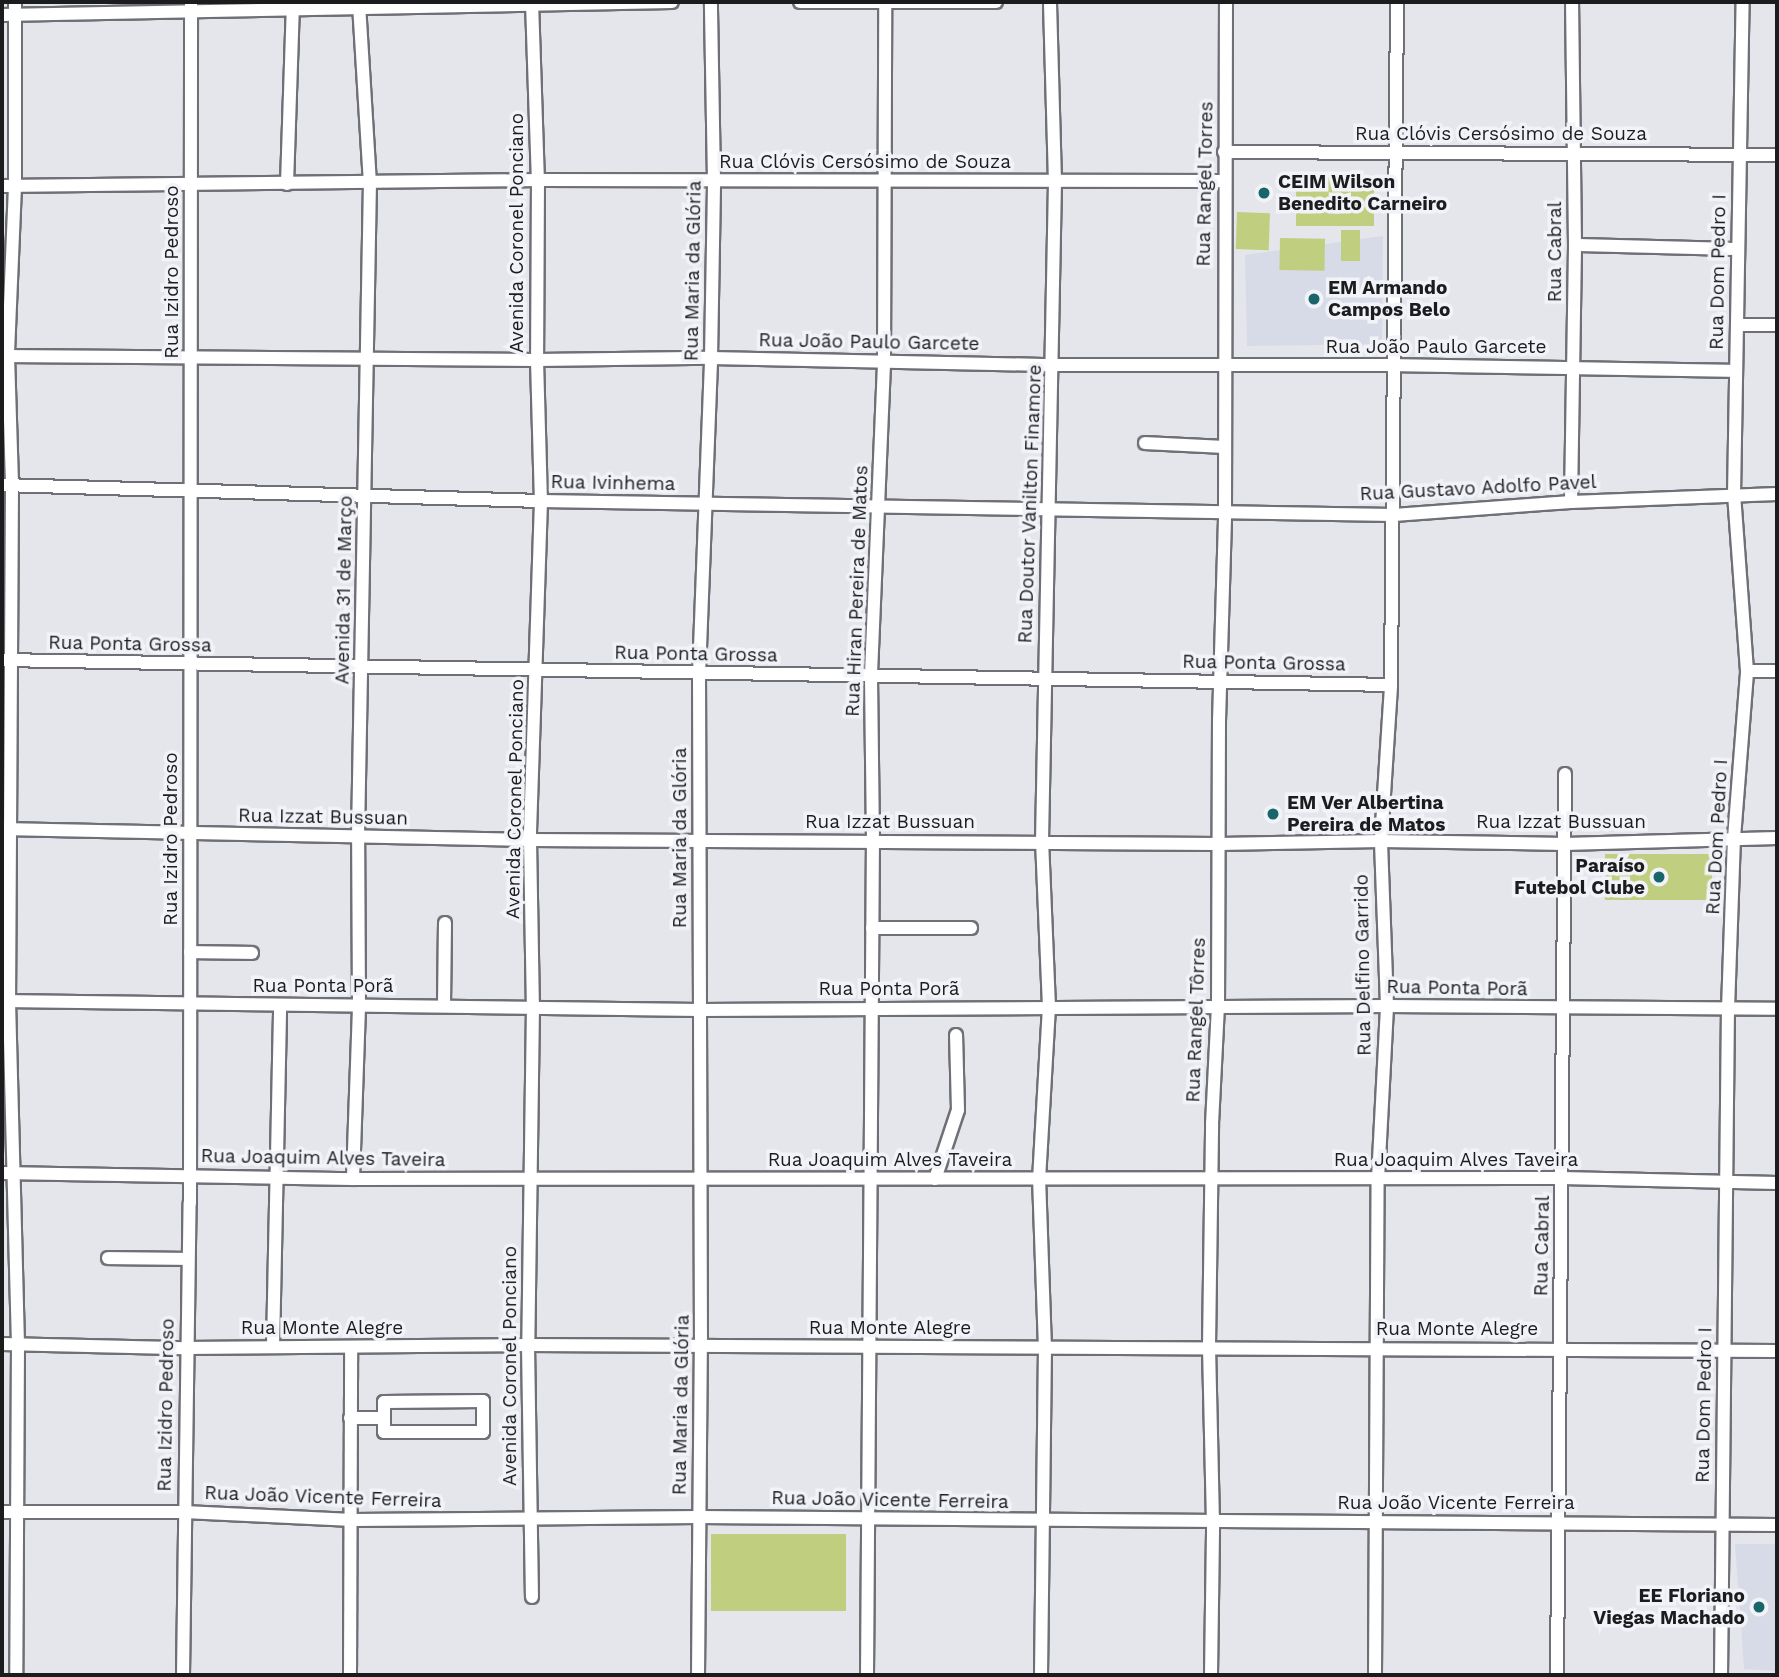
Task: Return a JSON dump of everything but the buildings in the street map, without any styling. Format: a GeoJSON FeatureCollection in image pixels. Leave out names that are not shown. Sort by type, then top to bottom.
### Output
{"type":"FeatureCollection","features":[{"type":"Feature","properties":{"kind":"street"},"geometry":{"type":"LineString","coordinates":[[16,1675],[8,1512],[18,1344],[8,1173],[6,1001],[5,356],[10,11],[359,4],[672,2]]}},
{"type":"Feature","properties":{"kind":"street","name":"Rua Maria da Glória"},"geometry":{"type":"LineString","coordinates":[[698,1675],[701,1348],[699,674],[711,358],[714,181],[711,2]]}},
{"type":"Feature","properties":{"kind":"street"},"geometry":{"type":"LineString","coordinates":[[800,2],[996,2]]}},
{"type":"Feature","properties":{"kind":"street","name":"Rua Doutor Vanilton Finamore"},"geometry":{"type":"LineString","coordinates":[[1041,1675],[1045,1349],[1039,1180],[1049,1007],[1042,841],[1054,365],[1055,182],[1050,2]]}},
{"type":"Feature","properties":{"kind":"street","name":"Rua Rangel Torres"},"geometry":{"type":"LineString","coordinates":[[1223,366],[1226,2]]}},
{"type":"Feature","properties":{"kind":"street","name":"Rua Delfino Garrido"},"geometry":{"type":"LineString","coordinates":[[1375,1675],[1378,1179],[1387,1006],[1381,841],[1391,685],[1397,2]]}},
{"type":"Feature","properties":{"kind":"street","name":"Rua Cabral"},"geometry":{"type":"LineString","coordinates":[[1570,502],[1575,245],[1572,2]]}},
{"type":"Feature","properties":{"kind":"street","name":"Rua Dom Pedro I"},"geometry":{"type":"LineString","coordinates":[[1721,1675],[1724,1183],[1728,1009],[1734,838],[1747,671],[1734,495],[1742,2]]}},
{"type":"Feature","properties":{"kind":"street","name":"Rua Hiran Pereira de Matos"},"geometry":{"type":"LineString","coordinates":[[867,1675],[873,841],[871,674],[884,362],[878,3]]}},
{"type":"Feature","properties":{"kind":"street","name":"Avenida 31 de Março"},"geometry":{"type":"LineString","coordinates":[[353,1179],[359,1006],[358,836],[370,184],[359,4]]}},
{"type":"Feature","properties":{"kind":"street","name":"Avenida Coronel Ponciano"},"geometry":{"type":"LineString","coordinates":[[532,4],[538,180],[537,360],[541,501],[530,840],[533,1006],[528,1179],[528,1345],[532,1597]]}},
{"type":"Feature","properties":{"kind":"street"},"geometry":{"type":"LineString","coordinates":[[287,184],[293,5]]}},
{"type":"Feature","properties":{"kind":"street","name":"Rua Izidro Pedroso"},"geometry":{"type":"LineString","coordinates":[[183,1675],[185,1348],[190,1175],[191,7]]}},
{"type":"Feature","properties":{"kind":"street","name":"Rua Clóvis Cersósimo de Souza"},"geometry":{"type":"LineString","coordinates":[[1224,152],[1777,155]]}},
{"type":"Feature","properties":{"kind":"street","name":"Rua Clóvis Cersósimo de Souza"},"geometry":{"type":"LineString","coordinates":[[8,186],[538,180],[1224,181]]}},
{"type":"Feature","properties":{"kind":"street"},"geometry":{"type":"LineString","coordinates":[[1575,245],[1738,249]]}},
{"type":"Feature","properties":{"kind":"street"},"geometry":{"type":"LineString","coordinates":[[1737,325],[1777,326]]}},
{"type":"Feature","properties":{"kind":"street","name":"Rua João Paulo Garcete"},"geometry":{"type":"LineString","coordinates":[[5,356],[191,355],[537,360],[711,358],[1054,365],[1394,365],[1736,371]]}},
{"type":"Feature","properties":{"kind":"street","name":"Rua Rangel Tôrres"},"geometry":{"type":"LineString","coordinates":[[1210,1675],[1213,1523],[1209,1347],[1218,1007],[1224,513],[1223,366]]}},
{"type":"Feature","properties":{"kind":"street"},"geometry":{"type":"LineString","coordinates":[[1145,443],[1224,447]]}},
{"type":"Feature","properties":{"kind":"street","name":"Rua Ivinhema"},"geometry":{"type":"LineString","coordinates":[[7,485],[541,501],[1224,513]]}},
{"type":"Feature","properties":{"kind":"street"},"geometry":{"type":"LineString","coordinates":[[1734,495],[1777,494]]}},
{"type":"Feature","properties":{"kind":"street","name":"Rua Gustavo Adolfo Pavel"},"geometry":{"type":"LineString","coordinates":[[1224,513],[1394,515],[1570,502],[1734,495]]}},
{"type":"Feature","properties":{"kind":"street","name":"Rua Ponta Grossa"},"geometry":{"type":"LineString","coordinates":[[6,660],[1391,685]]}},
{"type":"Feature","properties":{"kind":"street"},"geometry":{"type":"LineString","coordinates":[[1747,671],[1777,671]]}},
{"type":"Feature","properties":{"kind":"street","name":"Rua Cabral"},"geometry":{"type":"LineString","coordinates":[[1557,1675],[1565,774]]}},
{"type":"Feature","properties":{"kind":"street","name":"Rua Izzat Bussuan"},"geometry":{"type":"LineString","coordinates":[[6,829],[530,840],[1219,844],[1381,841],[1565,844],[1777,838]]}},
{"type":"Feature","properties":{"kind":"street"},"geometry":{"type":"LineString","coordinates":[[444,923],[444,1005]]}},
{"type":"Feature","properties":{"kind":"street"},"geometry":{"type":"LineString","coordinates":[[872,928],[971,928]]}},
{"type":"Feature","properties":{"kind":"street"},"geometry":{"type":"LineString","coordinates":[[190,952],[252,953]]}},
{"type":"Feature","properties":{"kind":"street","name":"Rua Ponta Porã"},"geometry":{"type":"LineString","coordinates":[[6,1001],[190,1006],[444,1005],[699,1010],[1387,1006],[1777,1009]]}},
{"type":"Feature","properties":{"kind":"street"},"geometry":{"type":"LineString","coordinates":[[273,1347],[280,1006]]}},
{"type":"Feature","properties":{"kind":"street"},"geometry":{"type":"LineString","coordinates":[[935,1179],[958,1110],[956,1035]]}},
{"type":"Feature","properties":{"kind":"street","name":"Rua Joaquim Alves Taveira"},"geometry":{"type":"LineString","coordinates":[[8,1173],[353,1179],[1562,1178],[1777,1183]]}},
{"type":"Feature","properties":{"kind":"street"},"geometry":{"type":"LineString","coordinates":[[108,1258],[188,1259]]}},
{"type":"Feature","properties":{"kind":"street","name":"Rua Monte Alegre"},"geometry":{"type":"LineString","coordinates":[[2,1344],[185,1348],[528,1345],[701,1348],[1209,1347],[1777,1351]]}},
{"type":"Feature","properties":{"kind":"street"},"geometry":{"type":"LineString","coordinates":[[350,1675],[353,1520],[351,1347]]}},
{"type":"Feature","properties":{"kind":"street"},"geometry":{"type":"LineString","coordinates":[[483,1401],[482,1432],[384,1432],[384,1418],[384,1402],[483,1401]]}},
{"type":"Feature","properties":{"kind":"street"},"geometry":{"type":"LineString","coordinates":[[350,1418],[384,1418]]}},
{"type":"Feature","properties":{"kind":"street","name":"Rua João Vicente Ferreira"},"geometry":{"type":"LineString","coordinates":[[8,1512],[184,1512],[353,1520],[699,1517],[1213,1523],[1377,1521],[1777,1525]]}},
{"type":"Feature","properties":{"kind":"shaded area","name":"EM Armando Campos Belo"},"geometry":{"type":"Polygon","coordinates":[[[1383,236],[1382,344],[1247,346],[1245,255],[1383,236]]]}},
{"type":"Feature","properties":{"kind":"shaded area","name":"EE Floriano Viegas Machado"},"geometry":{"type":"Polygon","coordinates":[[[1735,1544],[1777,1544],[1777,1671],[1744,1669],[1735,1544]]]}},
{"type":"Feature","properties":{"kind":"green space"},"geometry":{"type":"Polygon","coordinates":[[[1296,177],[1374,177],[1374,226],[1296,226],[1296,177]]]}},
{"type":"Feature","properties":{"kind":"green space"},"geometry":{"type":"Polygon","coordinates":[[[1237,212],[1270,213],[1269,250],[1236,249],[1237,212]]]}},
{"type":"Feature","properties":{"kind":"green space"},"geometry":{"type":"Polygon","coordinates":[[[1341,230],[1360,230],[1360,261],[1341,261],[1341,230]]]}},
{"type":"Feature","properties":{"kind":"green space"},"geometry":{"type":"Polygon","coordinates":[[[1280,238],[1325,239],[1324,271],[1279,270],[1280,238]]]}},
{"type":"Feature","properties":{"kind":"green space","name":"Paraíso Futebol Clube"},"geometry":{"type":"Polygon","coordinates":[[[1605,854],[1712,854],[1712,900],[1605,900],[1605,854]]]}},
{"type":"Feature","properties":{"kind":"green space"},"geometry":{"type":"Polygon","coordinates":[[[711,1534],[846,1534],[846,1611],[711,1611],[711,1534]]]}},
{"type":"Feature","properties":{"kind":"place","name":"CEIM Wilson Benedito Carneiro"},"geometry":{"type":"Point","coordinates":[1264,193]}},
{"type":"Feature","properties":{"kind":"place","name":"EM Armando Campos Belo"},"geometry":{"type":"Point","coordinates":[1314,299]}},
{"type":"Feature","properties":{"kind":"place","name":"EM Ver Albertina Pereira de Matos"},"geometry":{"type":"Point","coordinates":[1273,814]}},
{"type":"Feature","properties":{"kind":"place","name":"Paraíso Futebol Clube"},"geometry":{"type":"Point","coordinates":[1659,877]}},
{"type":"Feature","properties":{"kind":"place","name":"EE Floriano Viegas Machado"},"geometry":{"type":"Point","coordinates":[1759,1607]}}]}
